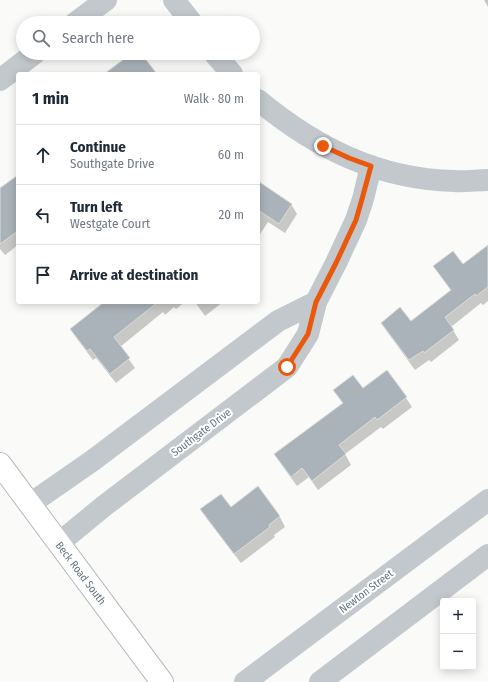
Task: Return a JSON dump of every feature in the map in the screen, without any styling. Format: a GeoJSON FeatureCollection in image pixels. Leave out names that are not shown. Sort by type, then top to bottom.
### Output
{"type":"FeatureCollection","features":[{"type":"Feature","properties":{"kind":"main road","name":"Beck Road South"},"geometry":{"type":"LineString","coordinates":[[0,464],[162,682]]}},
{"type":"Feature","properties":{"kind":"street"},"geometry":{"type":"LineString","coordinates":[[84,16],[106,0]]}},
{"type":"Feature","properties":{"kind":"street"},"geometry":{"type":"LineString","coordinates":[[177,2],[187,16]]}},
{"type":"Feature","properties":{"kind":"street"},"geometry":{"type":"LineString","coordinates":[[0,80],[26,60]]}},
{"type":"Feature","properties":{"kind":"street"},"geometry":{"type":"LineString","coordinates":[[220,60],[230,72]]}},
{"type":"Feature","properties":{"kind":"street"},"geometry":{"type":"LineString","coordinates":[[260,102],[280,119],[323,146],[371,166],[408,176],[455,181],[488,180]]}},
{"type":"Feature","properties":{"kind":"street","name":"Southgate Drive"},"geometry":{"type":"LineString","coordinates":[[59,543],[104,506],[287,367],[308,334],[316,302],[356,220],[371,166]]}},
{"type":"Feature","properties":{"kind":"street"},"geometry":{"type":"LineString","coordinates":[[30,504],[78,471],[278,321],[316,302]]}},
{"type":"Feature","properties":{"kind":"street","name":"Newton Street"},"geometry":{"type":"LineString","coordinates":[[245,682],[488,500]]}},
{"type":"Feature","properties":{"kind":"street"},"geometry":{"type":"LineString","coordinates":[[320,682],[488,555]]}},
{"type":"Feature","properties":{"kind":"building"},"geometry":{"type":"Polygon","coordinates":[[[123,60],[146,60],[155,72],[107,72],[123,60]]]}},
{"type":"Feature","properties":{"kind":"building"},"geometry":{"type":"Polygon","coordinates":[[[16,176],[16,232],[0,244],[0,188],[16,176]]]}},
{"type":"Feature","properties":{"kind":"building"},"geometry":{"type":"Polygon","coordinates":[[[260,182],[292,204],[279,224],[260,211],[260,182]]]}},
{"type":"Feature","properties":{"kind":"building"},"geometry":{"type":"Polygon","coordinates":[[[488,245],[488,287],[476,296],[475,294],[445,317],[454,330],[424,353],[423,351],[409,360],[381,323],[400,307],[411,321],[451,290],[433,266],[453,251],[463,264],[488,245]]]}},
{"type":"Feature","properties":{"kind":"building"},"geometry":{"type":"Polygon","coordinates":[[[101,304],[155,304],[114,337],[130,358],[110,374],[90,349],[87,351],[70,329],[101,304]]]}},
{"type":"Feature","properties":{"kind":"building"},"geometry":{"type":"Polygon","coordinates":[[[387,370],[407,397],[377,420],[375,417],[339,445],[346,454],[312,481],[302,468],[291,477],[274,454],[343,403],[333,390],[353,375],[363,388],[387,370]]]}},
{"type":"Feature","properties":{"kind":"building"},"geometry":{"type":"Polygon","coordinates":[[[258,486],[280,516],[269,525],[270,527],[234,554],[200,509],[221,494],[231,507],[258,486]]]}},
{"type":"Feature","properties":{"kind":"route"},"geometry":{"type":"LineString","coordinates":[[287,367],[308,334],[316,302],[356,220],[371,166],[323,146]]}}]}
